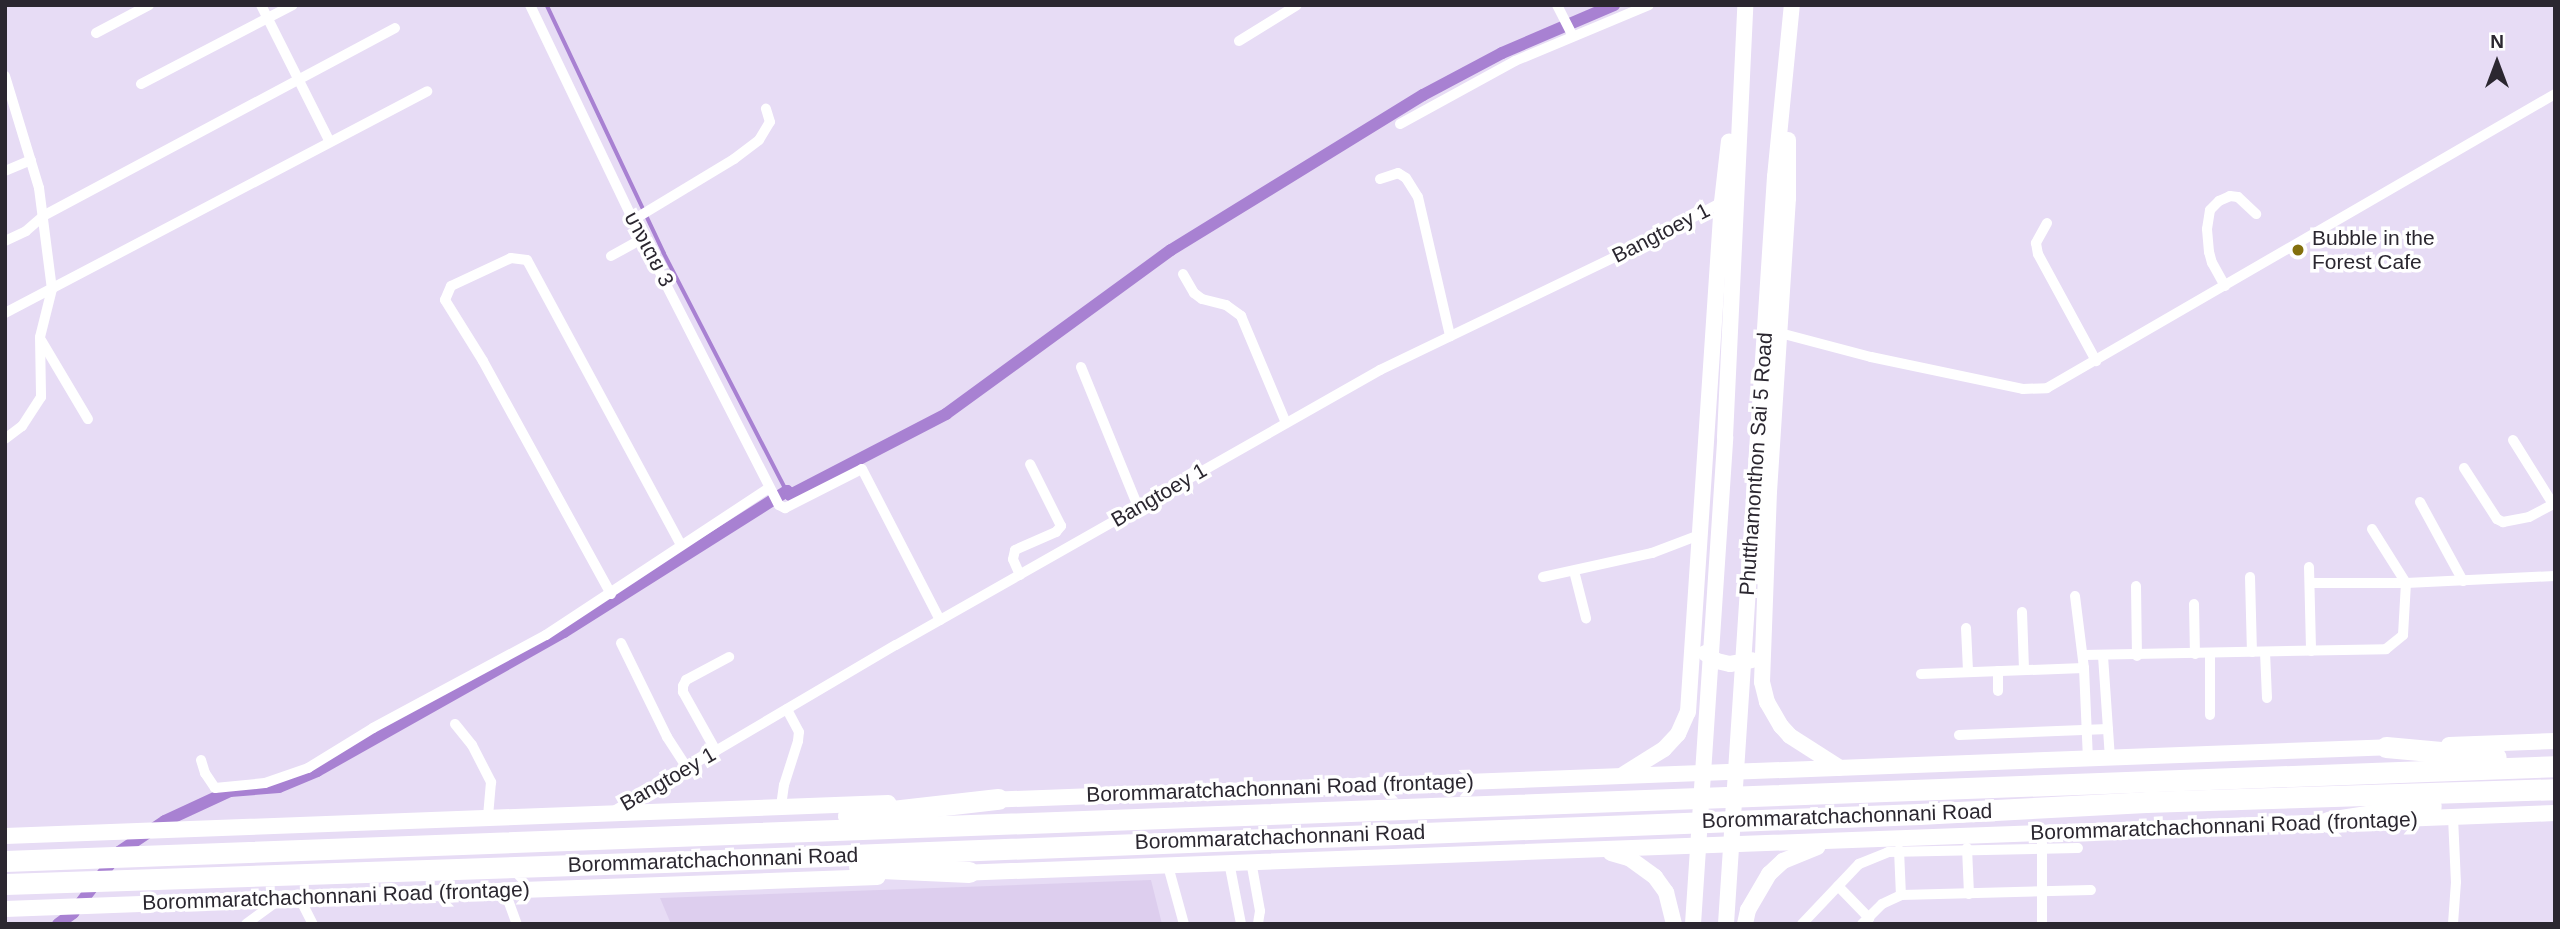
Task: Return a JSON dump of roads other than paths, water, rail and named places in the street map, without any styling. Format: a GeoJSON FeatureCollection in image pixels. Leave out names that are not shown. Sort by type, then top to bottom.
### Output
{"type":"FeatureCollection","features":[{"type":"Feature","properties":{"kind":"highway"},"geometry":{"type":"LineString","coordinates":[[2386,747],[2555,764]]}},
{"type":"Feature","properties":{"kind":"highway","name":"Borommaratchachonnani Road"},"geometry":{"type":"LineString","coordinates":[[5,861],[2555,764]]}},
{"type":"Feature","properties":{"kind":"highway"},"geometry":{"type":"LineString","coordinates":[[2328,822],[2555,790]]}},
{"type":"Feature","properties":{"kind":"highway","name":"Borommaratchachonnani Road"},"geometry":{"type":"LineString","coordinates":[[5,884],[771,858],[1919,814],[2146,802],[2555,790]]}},
{"type":"Feature","properties":{"kind":"highway"},"geometry":{"type":"LineString","coordinates":[[752,831],[836,817],[998,799]]}},
{"type":"Feature","properties":{"kind":"highway"},"geometry":{"type":"LineString","coordinates":[[771,858],[842,866],[968,872]]}},
{"type":"Feature","properties":{"kind":"main road","name":"Phutthamonthon Sai 5 Road"},"geometry":{"type":"LineString","coordinates":[[1693,924],[1725,437],[1745,5]]}},
{"type":"Feature","properties":{"kind":"main road","name":"Phutthamonthon Sai 5 Road"},"geometry":{"type":"LineString","coordinates":[[1726,924],[1775,177],[1792,5]]}},
{"type":"Feature","properties":{"kind":"main road"},"geometry":{"type":"LineString","coordinates":[[1787,61],[1788,198],[1762,642],[1762,682],[1767,702],[1790,736],[1840,768]]}},
{"type":"Feature","properties":{"kind":"main road"},"geometry":{"type":"LineString","coordinates":[[1622,775],[1664,749],[1678,734],[1688,712],[1702,534],[1722,202],[1741,67]]}},
{"type":"Feature","properties":{"kind":"main road"},"geometry":{"type":"LineString","coordinates":[[1695,628],[1707,656],[1717,662],[1740,664],[1753,659],[1762,642]]}},
{"type":"Feature","properties":{"kind":"main road","name":"Borommaratchachonnani Road (frontage)"},"geometry":{"type":"LineString","coordinates":[[5,836],[2555,741]]}},
{"type":"Feature","properties":{"kind":"main road","name":"Borommaratchachonnani Road (frontage)"},"geometry":{"type":"LineString","coordinates":[[5,909],[1593,848],[1840,841],[2042,841],[2328,822],[2555,813]]}},
{"type":"Feature","properties":{"kind":"main road"},"geometry":{"type":"LineString","coordinates":[[1745,924],[1759,889],[1783,861],[1800,852],[1840,841]]}},
{"type":"Feature","properties":{"kind":"main road"},"geometry":{"type":"LineString","coordinates":[[1593,848],[1629,858],[1643,866],[1665,892],[1674,924]]}},
{"type":"Feature","properties":{"kind":"street"},"geometry":{"type":"LineString","coordinates":[[96,33],[149,5]]}},
{"type":"Feature","properties":{"kind":"street"},"geometry":{"type":"LineString","coordinates":[[261,5],[330,142]]}},
{"type":"Feature","properties":{"kind":"street"},"geometry":{"type":"LineString","coordinates":[[141,84],[293,5]]}},
{"type":"Feature","properties":{"kind":"street","name":"บางเตย 3"},"geometry":{"type":"LineString","coordinates":[[530,5],[643,237],[779,505],[785,508],[862,469],[940,620]]}},
{"type":"Feature","properties":{"kind":"street"},"geometry":{"type":"LineString","coordinates":[[1557,5],[1571,33]]}},
{"type":"Feature","properties":{"kind":"street"},"geometry":{"type":"LineString","coordinates":[[1400,124],[1483,76],[1571,33],[1649,5]]}},
{"type":"Feature","properties":{"kind":"street"},"geometry":{"type":"LineString","coordinates":[[1239,41],[1296,6]]}},
{"type":"Feature","properties":{"kind":"street"},"geometry":{"type":"LineString","coordinates":[[5,241],[26,231],[43,216],[396,28]]}},
{"type":"Feature","properties":{"kind":"street"},"geometry":{"type":"LineString","coordinates":[[5,76],[9,103],[40,188],[52,289],[40,337],[41,397],[22,426],[5,439]]}},
{"type":"Feature","properties":{"kind":"street"},"geometry":{"type":"LineString","coordinates":[[5,313],[427,91]]}},
{"type":"Feature","properties":{"kind":"street"},"geometry":{"type":"LineString","coordinates":[[1780,333],[1871,357],[2023,389],[2047,388],[2555,94]]}},
{"type":"Feature","properties":{"kind":"street"},"geometry":{"type":"LineString","coordinates":[[636,218],[734,159],[759,140],[770,122],[766,109]]}},
{"type":"Feature","properties":{"kind":"street"},"geometry":{"type":"LineString","coordinates":[[5,171],[31,160]]}},
{"type":"Feature","properties":{"kind":"street"},"geometry":{"type":"LineString","coordinates":[[1380,180],[1398,173],[1405,178],[1418,197],[1450,336]]}},
{"type":"Feature","properties":{"kind":"street"},"geometry":{"type":"LineString","coordinates":[[2225,286],[2211,263],[2207,229],[2210,210],[2218,201],[2238,197],[2256,214]]}},
{"type":"Feature","properties":{"kind":"street","name":"Bangtoey 1"},"geometry":{"type":"LineString","coordinates":[[608,814],[940,620],[1380,370],[1722,202]]}},
{"type":"Feature","properties":{"kind":"street"},"geometry":{"type":"LineString","coordinates":[[2047,223],[2036,243],[2038,254],[2096,360]]}},
{"type":"Feature","properties":{"kind":"street"},"geometry":{"type":"LineString","coordinates":[[611,256],[643,237]]}},
{"type":"Feature","properties":{"kind":"street"},"geometry":{"type":"LineString","coordinates":[[611,594],[483,361],[445,300],[451,286],[510,258],[527,260],[681,545]]}},
{"type":"Feature","properties":{"kind":"street"},"geometry":{"type":"LineString","coordinates":[[1183,274],[1194,293],[1202,299],[1226,305],[1241,316],[1286,423]]}},
{"type":"Feature","properties":{"kind":"street"},"geometry":{"type":"LineString","coordinates":[[40,337],[88,419]]}},
{"type":"Feature","properties":{"kind":"street"},"geometry":{"type":"LineString","coordinates":[[1081,367],[1138,507]]}},
{"type":"Feature","properties":{"kind":"street"},"geometry":{"type":"LineString","coordinates":[[2464,468],[2497,519],[2503,522],[2529,517],[2554,503],[2513,440]]}},
{"type":"Feature","properties":{"kind":"street"},"geometry":{"type":"LineString","coordinates":[[1020,575],[1013,559],[1015,550],[1061,526],[1030,464]]}},
{"type":"Feature","properties":{"kind":"street"},"geometry":{"type":"LineString","coordinates":[[201,760],[205,773],[215,788],[281,779],[308,768],[373,728],[515,652],[611,594],[681,545],[770,490]]}},
{"type":"Feature","properties":{"kind":"street"},"geometry":{"type":"LineString","coordinates":[[2420,502],[2463,581]]}},
{"type":"Feature","properties":{"kind":"street"},"geometry":{"type":"LineString","coordinates":[[2083,655],[2386,649],[2397,642],[2406,624],[2406,583],[2372,529]]}},
{"type":"Feature","properties":{"kind":"street"},"geometry":{"type":"LineString","coordinates":[[1544,577],[1652,553],[1702,534]]}},
{"type":"Feature","properties":{"kind":"street"},"geometry":{"type":"LineString","coordinates":[[2309,567],[2311,651]]}},
{"type":"Feature","properties":{"kind":"street"},"geometry":{"type":"LineString","coordinates":[[1574,571],[1586,618]]}},
{"type":"Feature","properties":{"kind":"street"},"geometry":{"type":"LineString","coordinates":[[2310,583],[2406,583],[2555,576]]}},
{"type":"Feature","properties":{"kind":"street"},"geometry":{"type":"LineString","coordinates":[[2250,577],[2252,652]]}},
{"type":"Feature","properties":{"kind":"street"},"geometry":{"type":"LineString","coordinates":[[2136,586],[2137,656]]}},
{"type":"Feature","properties":{"kind":"street"},"geometry":{"type":"LineString","coordinates":[[2076,596],[2084,668],[2088,759]]}},
{"type":"Feature","properties":{"kind":"street"},"geometry":{"type":"LineString","coordinates":[[2194,604],[2195,654]]}},
{"type":"Feature","properties":{"kind":"street"},"geometry":{"type":"LineString","coordinates":[[2022,611],[2024,670]]}},
{"type":"Feature","properties":{"kind":"street"},"geometry":{"type":"LineString","coordinates":[[1966,628],[1968,671]]}},
{"type":"Feature","properties":{"kind":"street"},"geometry":{"type":"LineString","coordinates":[[621,643],[667,737],[687,768]]}},
{"type":"Feature","properties":{"kind":"street"},"geometry":{"type":"LineString","coordinates":[[2266,652],[2267,698]]}},
{"type":"Feature","properties":{"kind":"street"},"geometry":{"type":"LineString","coordinates":[[2210,654],[2210,715]]}},
{"type":"Feature","properties":{"kind":"street"},"geometry":{"type":"LineString","coordinates":[[2103,656],[2110,758]]}},
{"type":"Feature","properties":{"kind":"street"},"geometry":{"type":"LineString","coordinates":[[716,751],[683,692],[683,686],[686,680],[729,657]]}},
{"type":"Feature","properties":{"kind":"street"},"geometry":{"type":"LineString","coordinates":[[1921,674],[2084,668]]}},
{"type":"Feature","properties":{"kind":"street"},"geometry":{"type":"LineString","coordinates":[[1998,671],[1998,691]]}},
{"type":"Feature","properties":{"kind":"street"},"geometry":{"type":"LineString","coordinates":[[781,806],[799,732],[787,709]]}},
{"type":"Feature","properties":{"kind":"street"},"geometry":{"type":"LineString","coordinates":[[456,724],[485,767],[491,782],[488,818]]}},
{"type":"Feature","properties":{"kind":"street"},"geometry":{"type":"LineString","coordinates":[[1958,735],[2108,729]]}},
{"type":"Feature","properties":{"kind":"street"},"geometry":{"type":"LineString","coordinates":[[2453,817],[2456,883],[2453,924]]}},
{"type":"Feature","properties":{"kind":"street"},"geometry":{"type":"LineString","coordinates":[[2042,841],[2042,924]]}},
{"type":"Feature","properties":{"kind":"street"},"geometry":{"type":"LineString","coordinates":[[1802,924],[1867,860],[1899,850],[1967,848],[2042,841],[2078,848]]}},
{"type":"Feature","properties":{"kind":"street"},"geometry":{"type":"LineString","coordinates":[[1967,848],[1969,894]]}},
{"type":"Feature","properties":{"kind":"street"},"geometry":{"type":"LineString","coordinates":[[1899,850],[1901,895]]}},
{"type":"Feature","properties":{"kind":"street"},"geometry":{"type":"LineString","coordinates":[[1251,861],[1260,911],[1258,924]]}},
{"type":"Feature","properties":{"kind":"street"},"geometry":{"type":"LineString","coordinates":[[1229,862],[1241,924]]}},
{"type":"Feature","properties":{"kind":"street"},"geometry":{"type":"LineString","coordinates":[[1168,866],[1185,924]]}},
{"type":"Feature","properties":{"kind":"street"},"geometry":{"type":"LineString","coordinates":[[1838,886],[1866,921],[1889,899],[1901,895],[2091,890]]}},
{"type":"Feature","properties":{"kind":"street"},"geometry":{"type":"LineString","coordinates":[[503,889],[517,924]]}},
{"type":"Feature","properties":{"kind":"street"},"geometry":{"type":"LineString","coordinates":[[299,897],[313,924]]}},
{"type":"Feature","properties":{"kind":"street"},"geometry":{"type":"LineString","coordinates":[[246,924],[281,898]]}},
{"type":"Feature","properties":{"kind":"waterway"},"geometry":{"type":"LineString","coordinates":[[547,5],[664,253],[787,491]]}},
{"type":"Feature","properties":{"kind":"waterway"},"geometry":{"type":"LineString","coordinates":[[58,924],[73,913],[119,852],[165,821],[230,791],[279,787],[317,771],[564,632],[787,491],[790,495],[946,414],[1171,250],[1423,95],[1502,53],[1614,5]]}},
{"type":"Feature","properties":{"kind":"place","name":"Bubble in the Forest Cafe"},"geometry":{"type":"Point","coordinates":[2298,250]}}]}
